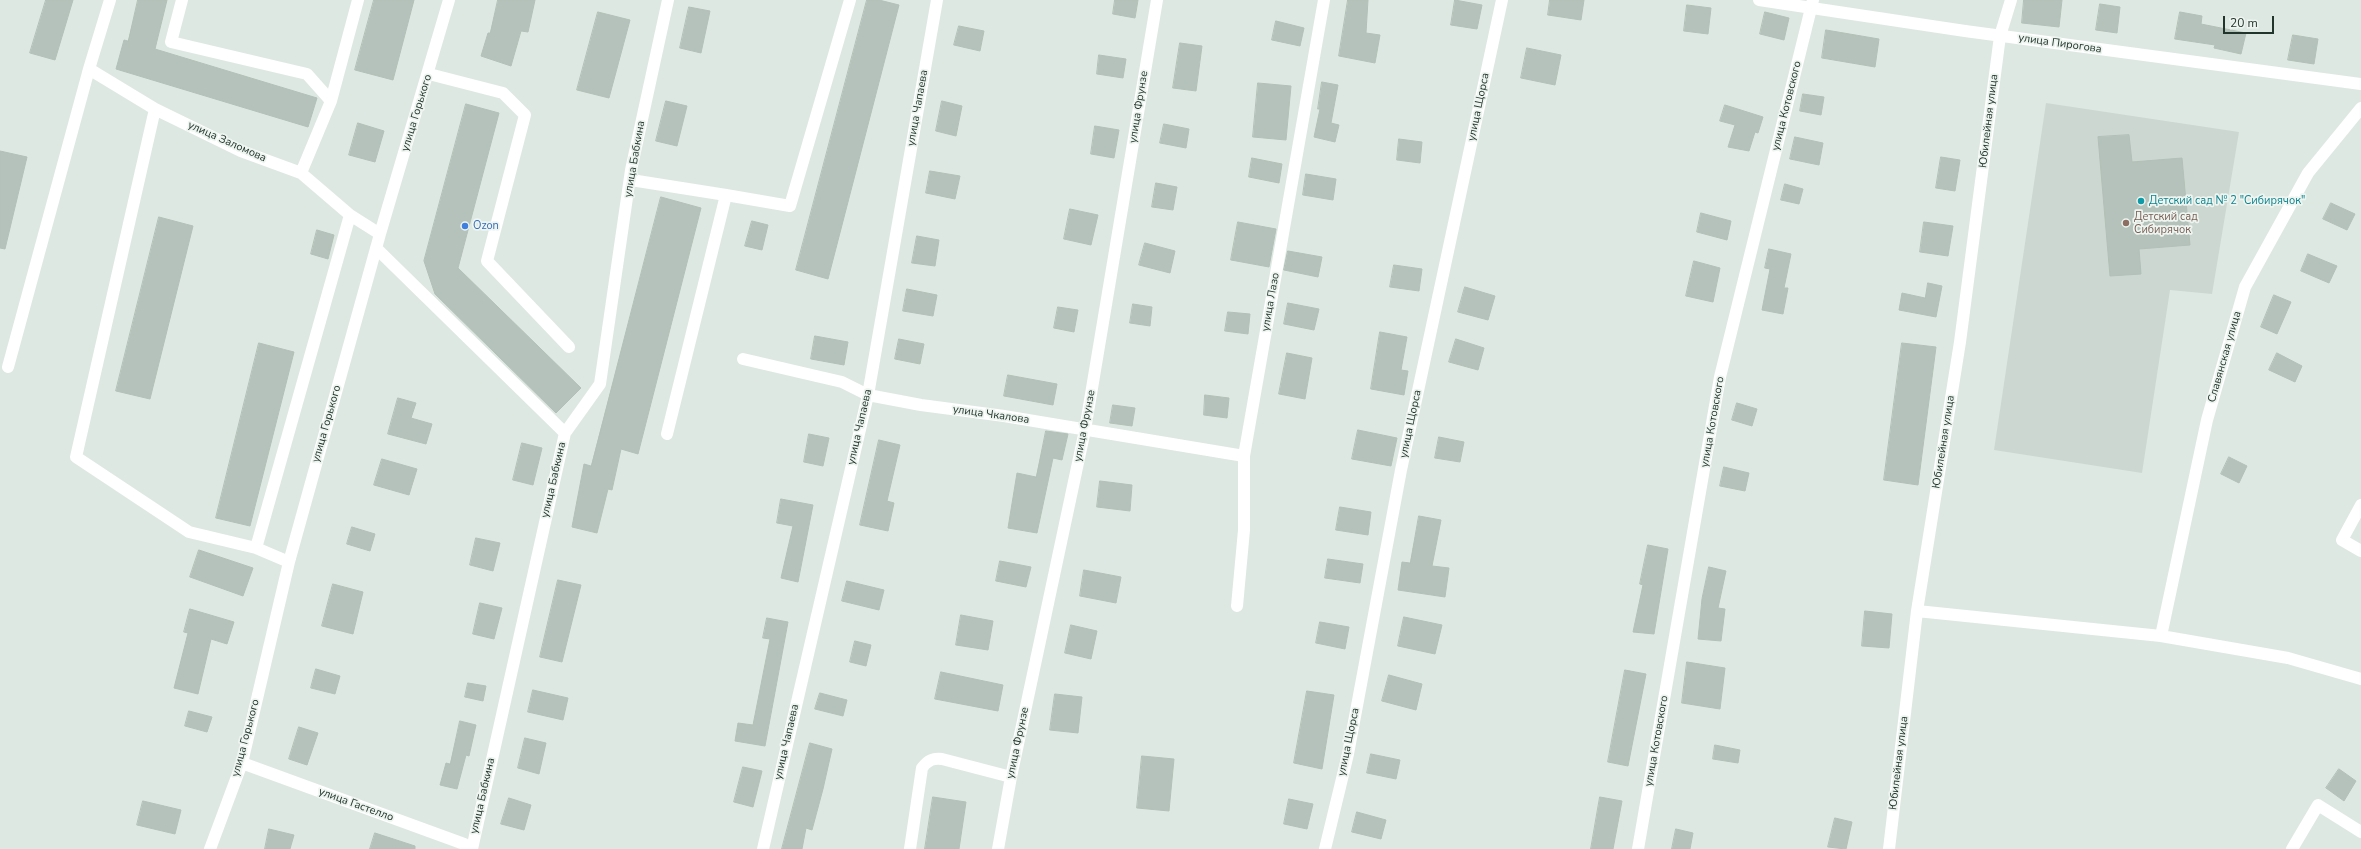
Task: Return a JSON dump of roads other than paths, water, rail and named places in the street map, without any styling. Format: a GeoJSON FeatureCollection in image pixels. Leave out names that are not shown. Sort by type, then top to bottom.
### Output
{"type":"FeatureCollection","features":[{"type":"Feature","properties":{"kind":"street"},"geometry":{"type":"LineString","coordinates":[[8,367],[89,69],[110,0]]}},
{"type":"Feature","properties":{"kind":"street"},"geometry":{"type":"LineString","coordinates":[[182,0],[171,42],[307,74],[331,101]]}},
{"type":"Feature","properties":{"kind":"street"},"geometry":{"type":"LineString","coordinates":[[301,173],[331,101],[358,0]]}},
{"type":"Feature","properties":{"kind":"street","name":"улица Горького"},"geometry":{"type":"LineString","coordinates":[[210,849],[242,763],[289,562],[376,248],[429,74],[449,0]]}},
{"type":"Feature","properties":{"kind":"street","name":"улица Бабкина"},"geometry":{"type":"LineString","coordinates":[[472,849],[565,433],[600,384],[631,180],[631,170],[668,0]]}},
{"type":"Feature","properties":{"kind":"street"},"geometry":{"type":"LineString","coordinates":[[631,180],[790,206],[850,0]]}},
{"type":"Feature","properties":{"kind":"street","name":"улица Чапаева"},"geometry":{"type":"LineString","coordinates":[[763,849],[868,395],[937,0]]}},
{"type":"Feature","properties":{"kind":"street","name":"улица Фрунзе"},"geometry":{"type":"LineString","coordinates":[[998,849],[1010,777],[1085,430],[1157,0]]}},
{"type":"Feature","properties":{"kind":"street","name":"улица Лазо"},"geometry":{"type":"LineString","coordinates":[[1237,606],[1244,530],[1244,456],[1324,0]]}},
{"type":"Feature","properties":{"kind":"street","name":"улица Щорса"},"geometry":{"type":"LineString","coordinates":[[1325,849],[1348,754],[1401,470],[1502,0]]}},
{"type":"Feature","properties":{"kind":"street","name":"улица Пирогова"},"geometry":{"type":"LineString","coordinates":[[1758,0],[1812,4],[2000,36],[2361,84]]}},
{"type":"Feature","properties":{"kind":"street","name":"Юбилейная улица"},"geometry":{"type":"LineString","coordinates":[[1889,849],[1917,611],[1960,342],[2000,36],[2011,0]]}},
{"type":"Feature","properties":{"kind":"street","name":"улица Котовского"},"geometry":{"type":"LineString","coordinates":[[1638,849],[1720,377],[1812,4]]}},
{"type":"Feature","properties":{"kind":"street","name":"улица Заломова"},"geometry":{"type":"LineString","coordinates":[[89,69],[155,108],[241,151],[301,173],[350,215],[380,234]]}},
{"type":"Feature","properties":{"kind":"street"},"geometry":{"type":"LineString","coordinates":[[429,74],[503,93],[525,115],[487,261],[569,347]]}},
{"type":"Feature","properties":{"kind":"street"},"geometry":{"type":"LineString","coordinates":[[155,108],[76,457],[189,532],[256,548],[289,562]]}},
{"type":"Feature","properties":{"kind":"street","name":"Славянская улица"},"geometry":{"type":"LineString","coordinates":[[2161,636],[2207,420],[2245,287],[2308,173],[2361,108]]}},
{"type":"Feature","properties":{"kind":"street"},"geometry":{"type":"LineString","coordinates":[[667,434],[726,195]]}},
{"type":"Feature","properties":{"kind":"street"},"geometry":{"type":"LineString","coordinates":[[256,548],[350,215]]}},
{"type":"Feature","properties":{"kind":"street"},"geometry":{"type":"LineString","coordinates":[[376,248],[565,433]]}},
{"type":"Feature","properties":{"kind":"street","name":"улица Чкалова"},"geometry":{"type":"LineString","coordinates":[[743,359],[842,382],[868,395],[921,405],[1004,416],[1244,456]]}},
{"type":"Feature","properties":{"kind":"street"},"geometry":{"type":"LineString","coordinates":[[2361,505],[2342,540],[2361,551]]}},
{"type":"Feature","properties":{"kind":"street"},"geometry":{"type":"LineString","coordinates":[[1917,611],[2161,636],[2288,658],[2361,679]]}},
{"type":"Feature","properties":{"kind":"street"},"geometry":{"type":"LineString","coordinates":[[910,849],[922,768],[926,762],[934,758],[942,759],[1010,777]]}},
{"type":"Feature","properties":{"kind":"street","name":"улица Гастелло"},"geometry":{"type":"LineString","coordinates":[[242,763],[464,844],[468,849]]}},
{"type":"Feature","properties":{"kind":"street"},"geometry":{"type":"LineString","coordinates":[[2292,849],[2318,805],[2361,832]]}},
{"type":"Feature","properties":{"kind":"place","name":"Детский сад № 2 \"Сибирячок\""},"geometry":{"type":"Point","coordinates":[2141,201]}},
{"type":"Feature","properties":{"kind":"place","name":"Детский сад Сибирячок"},"geometry":{"type":"Point","coordinates":[2126,223]}},
{"type":"Feature","properties":{"kind":"place","name":"Ozon"},"geometry":{"type":"Point","coordinates":[465,226]}}]}
